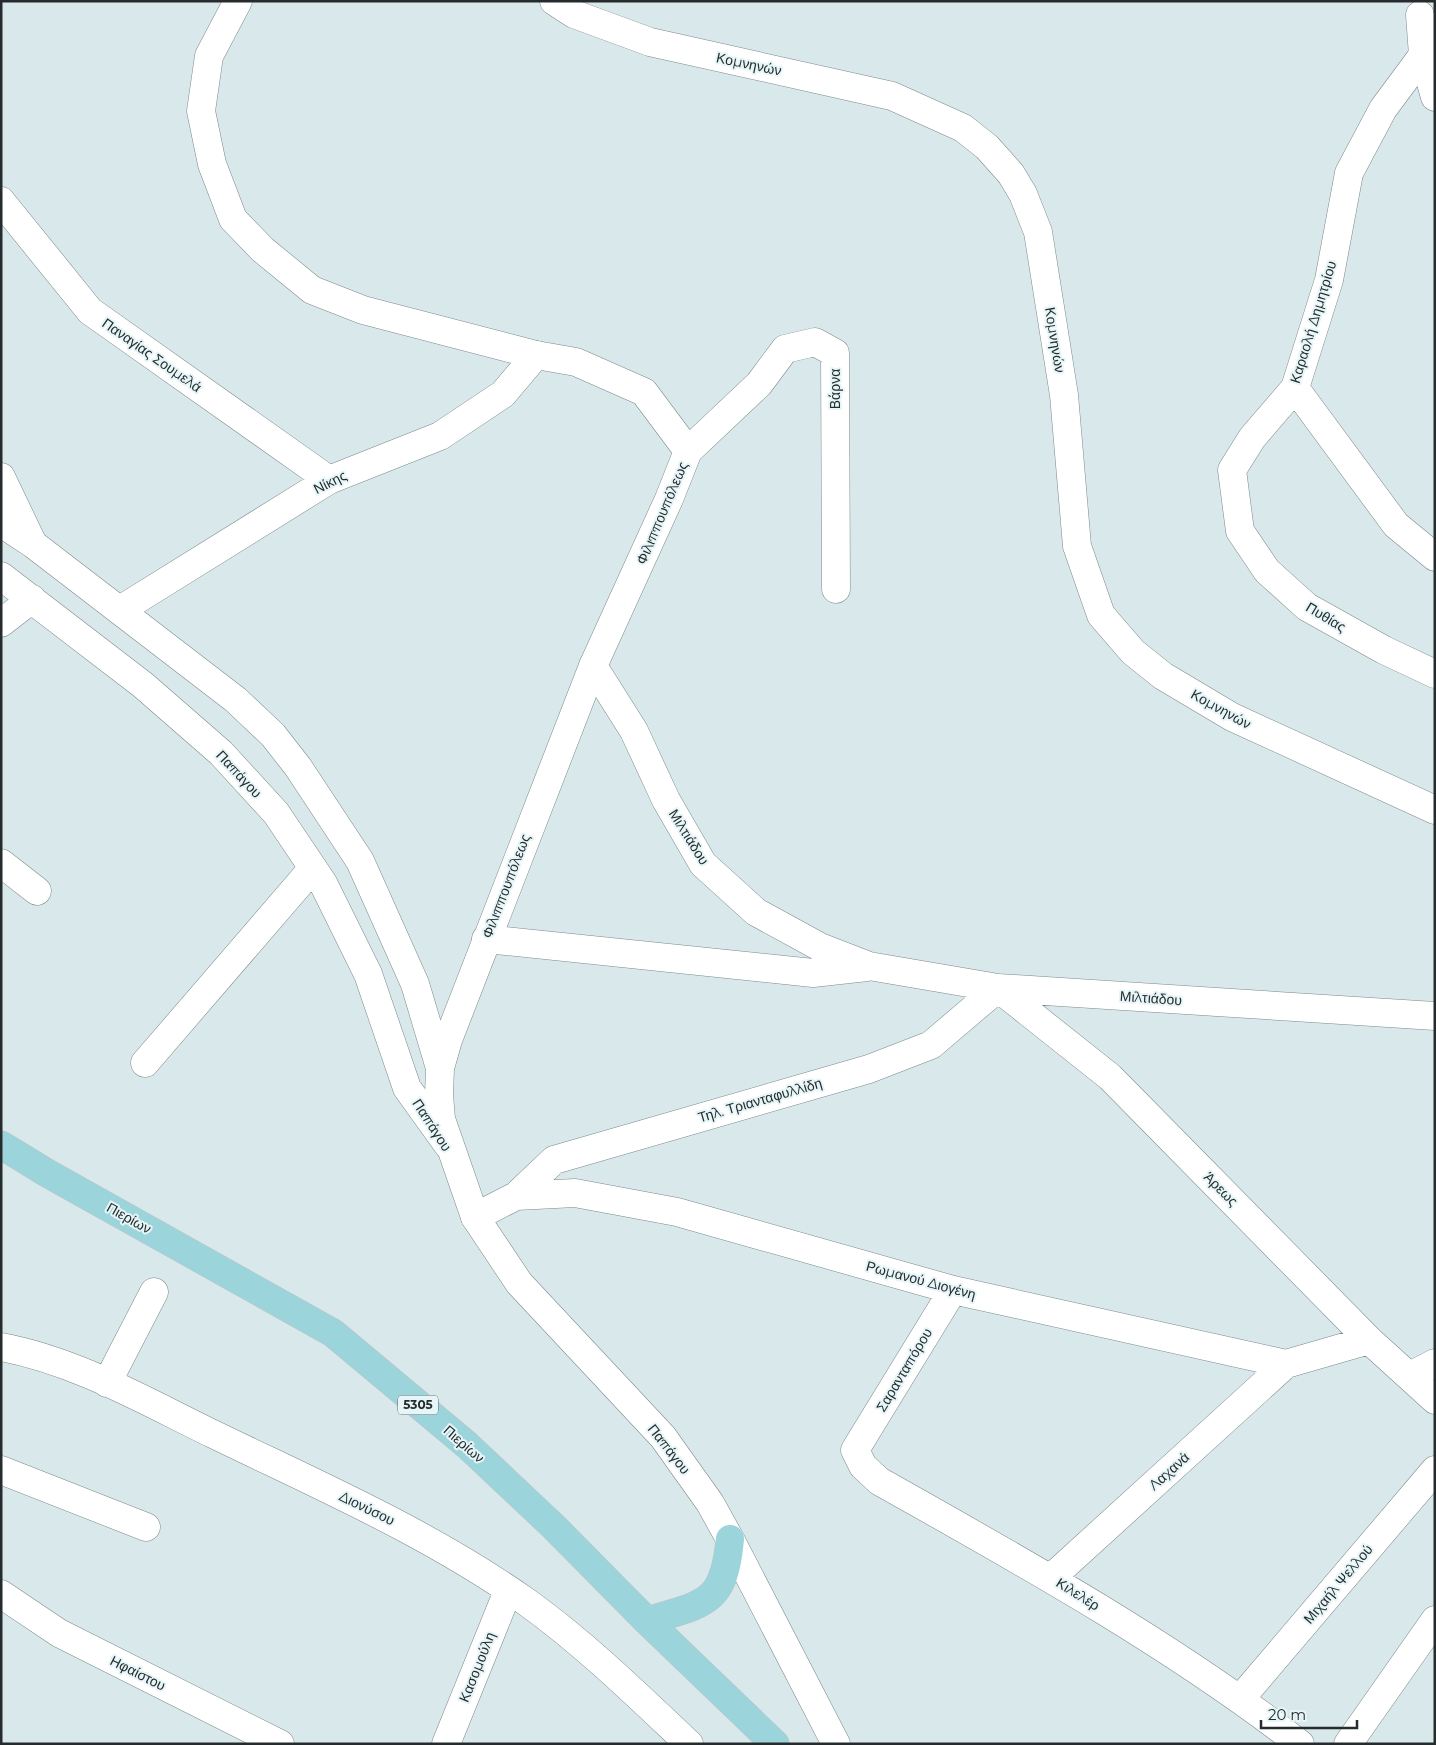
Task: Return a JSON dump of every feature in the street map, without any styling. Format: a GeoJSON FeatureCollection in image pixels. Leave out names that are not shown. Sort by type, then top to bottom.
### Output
{"type":"FeatureCollection","features":[{"type":"Feature","properties":{"kind":"main road","name":"Πιερίων"},"geometry":{"type":"LineString","coordinates":[[1,1145],[47,1173],[333,1334],[467,1445],[554,1527],[647,1622],[775,1744]]}},
{"type":"Feature","properties":{"kind":"main road"},"geometry":{"type":"LineString","coordinates":[[647,1622],[693,1607],[708,1598],[722,1584],[728,1567],[730,1539]]}},
{"type":"Feature","properties":{"kind":"street","name":"Φιλιππουπόλεως"},"geometry":{"type":"LineString","coordinates":[[238,1],[208,56],[201,112],[212,164],[233,219],[263,250],[312,290],[363,310],[536,355],[576,362],[644,392],[688,451],[670,499],[593,666],[448,1040],[440,1068],[439,1095],[441,1120],[448,1145]]}},
{"type":"Feature","properties":{"kind":"street","name":"Κομνηνών"},"geometry":{"type":"LineString","coordinates":[[554,1],[574,14],[650,42],[892,96],[963,128],[987,147],[1015,181],[1038,232],[1064,395],[1077,546],[1101,615],[1140,658],[1163,676],[1232,717],[1435,810]]}},
{"type":"Feature","properties":{"kind":"street"},"geometry":{"type":"LineString","coordinates":[[1421,26],[1435,97]]}},
{"type":"Feature","properties":{"kind":"street","name":"Καραολή Δημητρίου"},"geometry":{"type":"LineString","coordinates":[[1240,531],[1232,470],[1252,438],[1295,388],[1329,280],[1349,173],[1383,109],[1421,26]]}},
{"type":"Feature","properties":{"kind":"street","name":"Παναγίας Σουμελά"},"geometry":{"type":"LineString","coordinates":[[1,201],[90,311],[329,480]]}},
{"type":"Feature","properties":{"kind":"street","name":"Βάρνα"},"geometry":{"type":"LineString","coordinates":[[688,451],[759,384],[785,349],[815,342],[835,353],[836,589]]}},
{"type":"Feature","properties":{"kind":"street","name":"Νίκης"},"geometry":{"type":"LineString","coordinates":[[120,610],[329,480],[440,436],[502,394],[536,355]]}},
{"type":"Feature","properties":{"kind":"street"},"geometry":{"type":"LineString","coordinates":[[1295,388],[1396,525],[1435,557]]}},
{"type":"Feature","properties":{"kind":"street"},"geometry":{"type":"LineString","coordinates":[[1,477],[33,544]]}},
{"type":"Feature","properties":{"kind":"street"},"geometry":{"type":"LineString","coordinates":[[1,523],[33,544],[236,700],[273,735],[298,767],[360,861],[415,984],[440,1068]]}},
{"type":"Feature","properties":{"kind":"street","name":"Πυθίας"},"geometry":{"type":"LineString","coordinates":[[1240,531],[1267,572],[1307,607],[1384,650],[1435,674]]}},
{"type":"Feature","properties":{"kind":"street","name":"Παπάγου"},"geometry":{"type":"LineString","coordinates":[[1,576],[143,685],[221,753],[276,813],[323,883],[368,974],[407,1088],[448,1145],[475,1217],[519,1283],[662,1437],[710,1504],[836,1744]]}},
{"type":"Feature","properties":{"kind":"street"},"geometry":{"type":"LineString","coordinates":[[1,623],[32,599]]}},
{"type":"Feature","properties":{"kind":"street","name":"Μιλτιάδου"},"geometry":{"type":"LineString","coordinates":[[593,666],[634,731],[666,800],[703,864],[756,912],[820,947],[870,966],[998,988],[1435,1016]]}},
{"type":"Feature","properties":{"kind":"street"},"geometry":{"type":"LineString","coordinates":[[1,863],[37,891]]}},
{"type":"Feature","properties":{"kind":"street"},"geometry":{"type":"LineString","coordinates":[[145,1063],[312,868]]}},
{"type":"Feature","properties":{"kind":"street","name":"Μιλτιάδου"},"geometry":{"type":"LineString","coordinates":[[486,939],[813,973],[870,966]]}},
{"type":"Feature","properties":{"kind":"street","name":"Τηλ. Τριανταφυλλίδη"},"geometry":{"type":"LineString","coordinates":[[516,1196],[554,1160],[868,1069],[931,1045],[998,988]]}},
{"type":"Feature","properties":{"kind":"street","name":"Άρεως"},"geometry":{"type":"LineString","coordinates":[[998,988],[1110,1077],[1369,1340],[1435,1400]]}},
{"type":"Feature","properties":{"kind":"street","name":"Ρωμανού Διογένη"},"geometry":{"type":"LineString","coordinates":[[475,1217],[516,1196],[576,1193],[676,1212],[953,1290],[1286,1364],[1369,1340]]}},
{"type":"Feature","properties":{"kind":"street","name":"Σαρανταπόρου"},"geometry":{"type":"LineString","coordinates":[[855,1450],[953,1290]]}},
{"type":"Feature","properties":{"kind":"street"},"geometry":{"type":"LineString","coordinates":[[108,1383],[154,1292]]}},
{"type":"Feature","properties":{"kind":"street","name":"Διονύσου"},"geometry":{"type":"LineString","coordinates":[[1,1347],[27,1352],[108,1383],[396,1522],[468,1564],[528,1603],[612,1670],[688,1744]]}},
{"type":"Feature","properties":{"kind":"street","name":"Λαχανά"},"geometry":{"type":"LineString","coordinates":[[1052,1578],[1286,1364]]}},
{"type":"Feature","properties":{"kind":"street"},"geometry":{"type":"LineString","coordinates":[[1410,1376],[1435,1364]]}},
{"type":"Feature","properties":{"kind":"street","name":"Κιλελέρ"},"geometry":{"type":"LineString","coordinates":[[855,1450],[863,1466],[879,1481],[1052,1578],[1242,1698],[1300,1744]]}},
{"type":"Feature","properties":{"kind":"street"},"geometry":{"type":"LineString","coordinates":[[1,1470],[146,1527]]}},
{"type":"Feature","properties":{"kind":"street","name":"Μιχαήλ Ψελλού"},"geometry":{"type":"LineString","coordinates":[[1242,1698],[1435,1470]]}},
{"type":"Feature","properties":{"kind":"street","name":"Κασομούλη"},"geometry":{"type":"LineString","coordinates":[[446,1744],[508,1591]]}},
{"type":"Feature","properties":{"kind":"street","name":"Ηφαίστου"},"geometry":{"type":"LineString","coordinates":[[1,1594],[60,1633],[280,1744]]}},
{"type":"Feature","properties":{"kind":"street"},"geometry":{"type":"LineString","coordinates":[[1348,1744],[1435,1620]]}}]}
